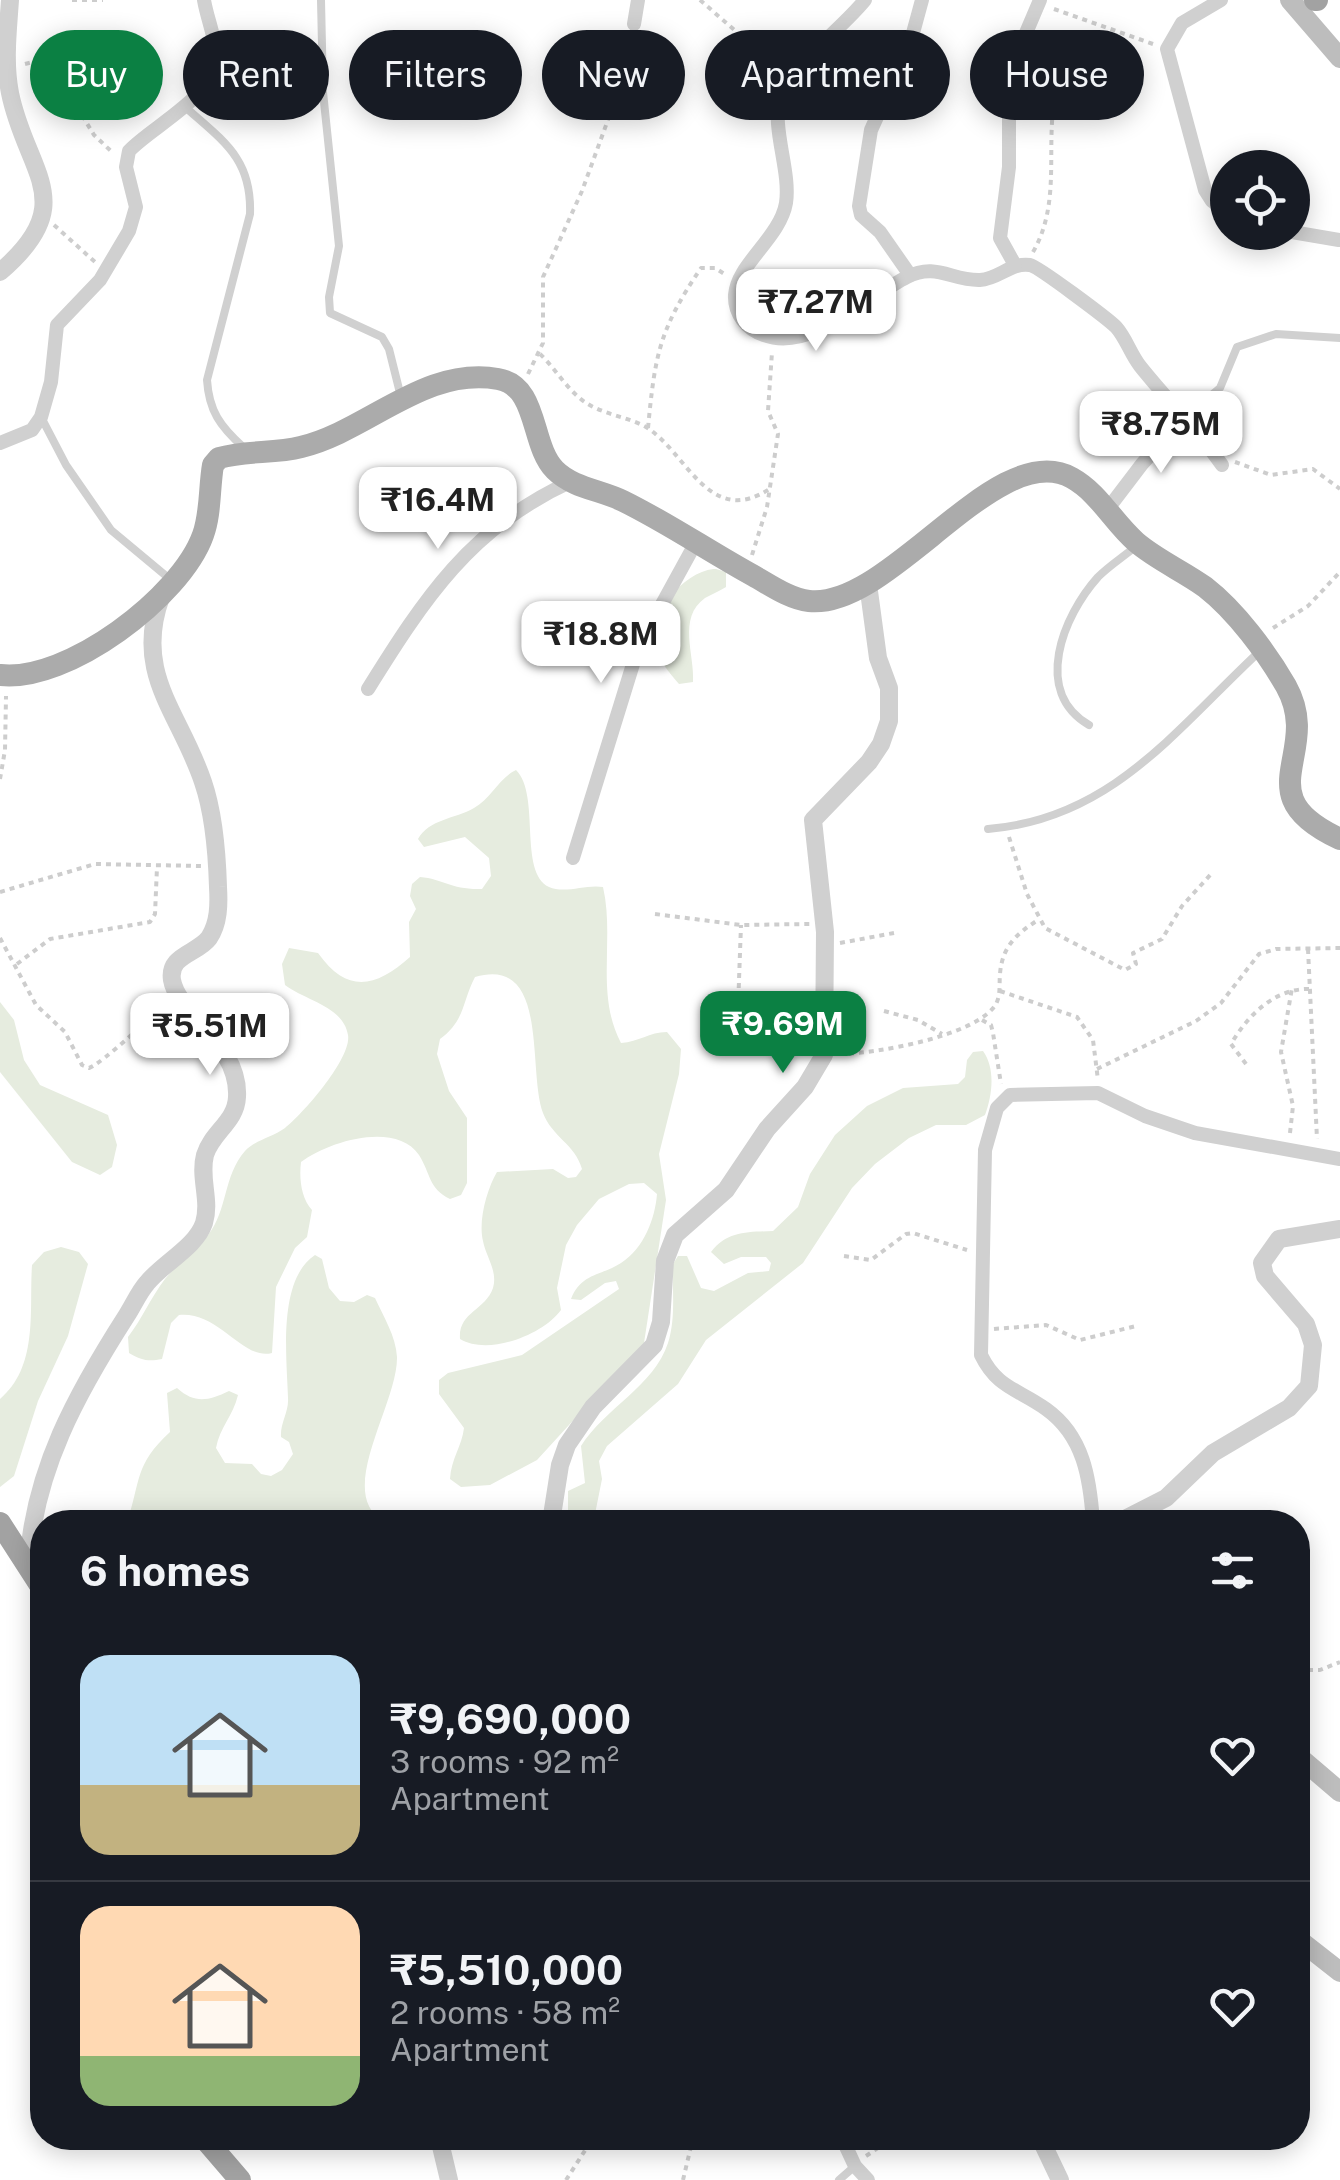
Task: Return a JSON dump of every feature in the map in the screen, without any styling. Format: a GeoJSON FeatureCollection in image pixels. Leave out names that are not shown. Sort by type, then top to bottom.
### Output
{"type":"FeatureCollection","features":[{"type":"Feature","properties":{"kind":"highway"},"geometry":{"type":"LineString","coordinates":[[0,1523],[30,1568]]}},
{"type":"Feature","properties":{"kind":"highway"},"geometry":{"type":"LineString","coordinates":[[214,2150],[240,2180]]}},
{"type":"Feature","properties":{"kind":"main road"},"geometry":{"type":"LineString","coordinates":[[1290,0],[1340,58]]}},
{"type":"Feature","properties":{"kind":"main road"},"geometry":{"type":"LineString","coordinates":[[3,676],[49,669],[77,657],[168,587],[202,536],[213,465],[219,458],[300,448],[402,400],[464,379],[501,379],[517,387],[526,400],[553,468],[570,482],[623,501],[746,572],[809,601],[847,594],[868,584],[979,500],[1027,475],[1047,472],[1068,476],[1138,544],[1204,587],[1256,645],[1284,683],[1296,715],[1290,798],[1300,816],[1340,839]]}},
{"type":"Feature","properties":{"kind":"main road"},"geometry":{"type":"LineString","coordinates":[[1310,1766],[1340,1792]]}},
{"type":"Feature","properties":{"kind":"main road"},"geometry":{"type":"LineString","coordinates":[[1310,1948],[1340,1972]]}},
{"type":"Feature","properties":{"kind":"street"},"geometry":{"type":"LineString","coordinates":[[0,272],[35,237],[43,215],[38,170],[16,115],[7,72],[10,0]]}},
{"type":"Feature","properties":{"kind":"street"},"geometry":{"type":"LineString","coordinates":[[204,0],[211,30]]}},
{"type":"Feature","properties":{"kind":"street"},"geometry":{"type":"LineString","coordinates":[[634,24],[638,0]]}},
{"type":"Feature","properties":{"kind":"street"},"geometry":{"type":"LineString","coordinates":[[837,30],[865,0]]}},
{"type":"Feature","properties":{"kind":"street"},"geometry":{"type":"LineString","coordinates":[[910,275],[880,232],[862,214],[860,195],[871,130],[910,44],[922,0]]}},
{"type":"Feature","properties":{"kind":"street"},"geometry":{"type":"LineString","coordinates":[[1210,198],[1167,49],[1182,23],[1221,0]]}},
{"type":"Feature","properties":{"kind":"street"},"geometry":{"type":"LineString","coordinates":[[1020,265],[1000,238],[1009,168],[1010,73],[1039,2]]}},
{"type":"Feature","properties":{"kind":"street"},"geometry":{"type":"LineString","coordinates":[[0,442],[32,430],[41,418],[50,392],[57,325],[106,272],[128,231],[136,207],[126,159],[138,142],[183,107]]}},
{"type":"Feature","properties":{"kind":"street"},"geometry":{"type":"LineString","coordinates":[[779,120],[788,183],[786,206],[778,226],[737,284],[739,315],[750,328],[774,337],[806,334],[910,275],[942,270],[980,280],[1020,265],[1037,267],[1112,324],[1142,369],[1186,416],[1217,459]]}},
{"type":"Feature","properties":{"kind":"street"},"geometry":{"type":"LineString","coordinates":[[1310,235],[1338,240]]}},
{"type":"Feature","properties":{"kind":"street"},"geometry":{"type":"LineString","coordinates":[[1107,510],[1186,416]]}},
{"type":"Feature","properties":{"kind":"street"},"geometry":{"type":"LineString","coordinates":[[368,689],[430,594],[468,552],[499,521],[570,482]]}},
{"type":"Feature","properties":{"kind":"street"},"geometry":{"type":"LineString","coordinates":[[573,858],[638,648],[695,544]]}},
{"type":"Feature","properties":{"kind":"street"},"geometry":{"type":"LineString","coordinates":[[554,1510],[567,1445],[593,1407],[654,1344],[660,1322],[664,1262],[675,1235],[726,1190],[767,1128],[805,1088],[824,1054],[825,933],[813,820],[869,762],[882,744],[889,722],[889,688],[878,658],[868,584]]}},
{"type":"Feature","properties":{"kind":"street"},"geometry":{"type":"LineString","coordinates":[[35,1510],[75,1398],[146,1284],[203,1226],[208,1202],[203,1177],[205,1155],[235,1113],[238,1094],[228,1062],[204,1023],[179,995],[171,973],[180,956],[208,939],[218,915],[216,865],[204,787],[159,684],[150,651],[151,624],[168,587]]}},
{"type":"Feature","properties":{"kind":"street"},"geometry":{"type":"LineString","coordinates":[[1091,1510],[1088,1471],[1079,1448],[1047,1410],[990,1375],[980,1355],[985,1150],[1003,1099],[1019,1093],[1098,1093],[1145,1116],[1195,1132],[1340,1159]]}},
{"type":"Feature","properties":{"kind":"street"},"geometry":{"type":"LineString","coordinates":[[1142,1510],[1166,1498],[1213,1452],[1301,1398],[1314,1368],[1314,1345],[1306,1324],[1265,1276],[1262,1262],[1279,1240],[1340,1229]]}},
{"type":"Feature","properties":{"kind":"street"},"geometry":{"type":"LineString","coordinates":[[28,1565],[30,1549]]}},
{"type":"Feature","properties":{"kind":"street"},"geometry":{"type":"LineString","coordinates":[[442,2150],[450,2180]]}},
{"type":"Feature","properties":{"kind":"street"},"geometry":{"type":"LineString","coordinates":[[848,2150],[868,2180]]}},
{"type":"Feature","properties":{"kind":"street"},"geometry":{"type":"LineString","coordinates":[[1046,2150],[1060,2180]]}},
{"type":"Feature","properties":{"kind":"lane"},"geometry":{"type":"LineString","coordinates":[[321,0],[322,30]]}},
{"type":"Feature","properties":{"kind":"lane"},"geometry":{"type":"LineString","coordinates":[[199,120],[239,158],[251,192],[250,214],[207,380],[208,402],[214,418],[250,453]]}},
{"type":"Feature","properties":{"kind":"lane"},"geometry":{"type":"LineString","coordinates":[[326,120],[339,246],[329,297],[330,312],[382,338],[389,349],[402,400]]}},
{"type":"Feature","properties":{"kind":"lane"},"geometry":{"type":"LineString","coordinates":[[1186,416],[1220,388],[1237,347],[1276,334],[1340,338]]}},
{"type":"Feature","properties":{"kind":"lane"},"geometry":{"type":"LineString","coordinates":[[41,418],[66,465],[111,530],[168,587]]}},
{"type":"Feature","properties":{"kind":"lane"},"geometry":{"type":"LineString","coordinates":[[1089,725],[1060,698],[1056,672],[1065,629],[1100,575],[1138,544]]}},
{"type":"Feature","properties":{"kind":"lane"},"geometry":{"type":"LineString","coordinates":[[988,828],[1054,814],[1110,790],[1152,756],[1256,645]]}},
{"type":"Feature","properties":{"kind":"lane"},"geometry":{"type":"LineString","coordinates":[[839,2180],[856,2166]]}},
{"type":"Feature","properties":{"kind":"path"},"geometry":{"type":"LineString","coordinates":[[72,0],[103,0]]}},
{"type":"Feature","properties":{"kind":"path"},"geometry":{"type":"LineString","coordinates":[[700,0],[733,30]]}},
{"type":"Feature","properties":{"kind":"path"},"geometry":{"type":"LineString","coordinates":[[1039,2],[1167,49]]}},
{"type":"Feature","properties":{"kind":"path"},"geometry":{"type":"LineString","coordinates":[[517,387],[540,354],[543,276],[594,160],[634,24]]}},
{"type":"Feature","properties":{"kind":"path"},"geometry":{"type":"LineString","coordinates":[[7,72],[30,64]]}},
{"type":"Feature","properties":{"kind":"path"},"geometry":{"type":"LineString","coordinates":[[86,120],[106,148],[126,159]]}},
{"type":"Feature","properties":{"kind":"path"},"geometry":{"type":"LineString","coordinates":[[1020,265],[1040,239],[1052,194],[1051,120]]}},
{"type":"Feature","properties":{"kind":"path"},"geometry":{"type":"LineString","coordinates":[[43,215],[106,272]]}},
{"type":"Feature","properties":{"kind":"path"},"geometry":{"type":"LineString","coordinates":[[648,428],[653,374],[670,315],[701,268],[715,268],[737,284]]}},
{"type":"Feature","properties":{"kind":"path"},"geometry":{"type":"LineString","coordinates":[[746,572],[771,488],[778,434],[768,412],[774,337]]}},
{"type":"Feature","properties":{"kind":"path"},"geometry":{"type":"LineString","coordinates":[[540,354],[585,403],[648,428],[694,479],[712,492],[746,500],[771,488]]}},
{"type":"Feature","properties":{"kind":"path"},"geometry":{"type":"LineString","coordinates":[[1217,459],[1271,475],[1313,468],[1340,489]]}},
{"type":"Feature","properties":{"kind":"path"},"geometry":{"type":"LineString","coordinates":[[1256,645],[1308,606],[1340,572]]}},
{"type":"Feature","properties":{"kind":"path"},"geometry":{"type":"LineString","coordinates":[[0,779],[5,750],[3,676]]}},
{"type":"Feature","properties":{"kind":"path"},"geometry":{"type":"LineString","coordinates":[[1007,827],[1038,920],[1053,934],[1117,968],[1133,969],[1133,953],[1162,939],[1182,906],[1212,873]]}},
{"type":"Feature","properties":{"kind":"path"},"geometry":{"type":"LineString","coordinates":[[0,892],[95,864],[216,865]]}},
{"type":"Feature","properties":{"kind":"path"},"geometry":{"type":"LineString","coordinates":[[16,966],[50,939],[150,922],[155,914],[158,867]]}},
{"type":"Feature","properties":{"kind":"path"},"geometry":{"type":"LineString","coordinates":[[654,914],[825,933],[858,942],[894,934]]}},
{"type":"Feature","properties":{"kind":"path"},"geometry":{"type":"LineString","coordinates":[[824,1054],[888,1051],[982,1020],[1000,991],[1000,969],[1010,942],[1038,920]]}},
{"type":"Feature","properties":{"kind":"path"},"geometry":{"type":"LineString","coordinates":[[738,1008],[741,926]]}},
{"type":"Feature","properties":{"kind":"path"},"geometry":{"type":"LineString","coordinates":[[0,938],[36,1004],[65,1032],[82,1064],[89,1068],[179,995]]}},
{"type":"Feature","properties":{"kind":"path"},"geometry":{"type":"LineString","coordinates":[[1097,1070],[1126,1058],[1221,1003],[1258,954],[1276,949],[1340,948]]}},
{"type":"Feature","properties":{"kind":"path"},"geometry":{"type":"LineString","coordinates":[[1308,949],[1318,1154]]}},
{"type":"Feature","properties":{"kind":"path"},"geometry":{"type":"LineString","coordinates":[[1246,1064],[1232,1048],[1234,1039],[1254,1015],[1292,988],[1310,989]]}},
{"type":"Feature","properties":{"kind":"path"},"geometry":{"type":"LineString","coordinates":[[1288,1148],[1293,1106],[1282,1052],[1292,988]]}},
{"type":"Feature","properties":{"kind":"path"},"geometry":{"type":"LineString","coordinates":[[1000,991],[1077,1017],[1093,1040],[1098,1093]]}},
{"type":"Feature","properties":{"kind":"path"},"geometry":{"type":"LineString","coordinates":[[884,1011],[918,1020],[942,1034]]}},
{"type":"Feature","properties":{"kind":"path"},"geometry":{"type":"LineString","coordinates":[[982,1020],[993,1033],[1003,1099]]}},
{"type":"Feature","properties":{"kind":"path"},"geometry":{"type":"LineString","coordinates":[[844,1256],[870,1260],[913,1233],[981,1251]]}},
{"type":"Feature","properties":{"kind":"path"},"geometry":{"type":"LineString","coordinates":[[979,1330],[1046,1326],[1080,1340],[1136,1326]]}},
{"type":"Feature","properties":{"kind":"path"},"geometry":{"type":"LineString","coordinates":[[1310,1670],[1340,1662]]}},
{"type":"Feature","properties":{"kind":"path"},"geometry":{"type":"LineString","coordinates":[[566,2180],[585,2150]]}},
{"type":"Feature","properties":{"kind":"path"},"geometry":{"type":"LineString","coordinates":[[683,2180],[690,2150]]}},
{"type":"Feature","properties":{"kind":"path"},"geometry":{"type":"LineString","coordinates":[[856,2166],[877,2150]]}},
{"type":"Feature","properties":{"kind":"shaded area"},"geometry":{"type":"Polygon","coordinates":[[[716,569],[726,572],[726,587],[705,598],[692,616],[689,637],[693,682],[679,684],[654,643],[658,618],[682,584],[716,569]]]}},
{"type":"Feature","properties":{"kind":"shaded area"},"geometry":{"type":"Polygon","coordinates":[[[516,770],[527,797],[534,866],[540,879],[555,889],[603,887],[609,1005],[621,1043],[667,1032],[681,1049],[679,1074],[659,1154],[666,1200],[644,1343],[537,1460],[490,1485],[461,1487],[450,1479],[464,1428],[439,1394],[439,1380],[448,1373],[522,1355],[619,1289],[616,1281],[605,1283],[581,1300],[571,1299],[580,1284],[621,1263],[636,1249],[651,1223],[657,1194],[644,1183],[629,1184],[599,1199],[577,1225],[566,1245],[557,1288],[561,1310],[553,1319],[529,1335],[500,1344],[472,1344],[460,1339],[463,1323],[493,1288],[494,1276],[482,1224],[497,1172],[553,1169],[568,1178],[576,1177],[582,1169],[543,1113],[525,999],[515,983],[499,975],[475,977],[459,1018],[440,1039],[437,1054],[449,1091],[467,1118],[467,1183],[461,1195],[450,1199],[443,1195],[419,1155],[395,1139],[362,1138],[328,1147],[301,1162],[302,1188],[312,1210],[307,1237],[295,1248],[276,1287],[272,1353],[251,1350],[218,1327],[193,1316],[179,1315],[171,1323],[162,1359],[145,1360],[129,1353],[128,1337],[165,1279],[214,1225],[233,1171],[245,1151],[293,1121],[325,1085],[347,1045],[348,1035],[339,1017],[285,985],[282,964],[289,948],[318,953],[340,976],[351,981],[374,980],[398,967],[410,957],[409,922],[416,909],[410,896],[412,884],[420,877],[482,889],[491,876],[489,858],[465,837],[424,847],[418,839],[436,823],[480,804],[516,770]]]}},
{"type":"Feature","properties":{"kind":"shaded area"},"geometry":{"type":"Polygon","coordinates":[[[0,1002],[14,1020],[24,1060],[40,1085],[108,1115],[117,1145],[112,1167],[100,1175],[72,1162],[0,1072],[0,1002]]]}},
{"type":"Feature","properties":{"kind":"shaded area"},"geometry":{"type":"Polygon","coordinates":[[[983,1051],[990,1066],[992,1083],[985,1115],[966,1125],[936,1125],[909,1138],[875,1164],[852,1188],[803,1263],[706,1340],[678,1384],[607,1446],[599,1461],[602,1479],[596,1510],[568,1510],[568,1491],[585,1483],[581,1446],[652,1372],[668,1343],[673,1314],[673,1264],[678,1256],[687,1256],[701,1288],[714,1291],[748,1273],[769,1271],[771,1263],[766,1257],[741,1257],[724,1264],[711,1252],[731,1236],[773,1231],[798,1207],[810,1174],[835,1135],[867,1106],[903,1088],[958,1084],[965,1077],[967,1060],[973,1052],[983,1051]]]}},
{"type":"Feature","properties":{"kind":"shaded area"},"geometry":{"type":"Polygon","coordinates":[[[61,1247],[79,1252],[88,1264],[68,1336],[38,1401],[14,1476],[0,1487],[0,1399],[12,1386],[26,1354],[32,1265],[44,1252],[61,1247]]]}},
{"type":"Feature","properties":{"kind":"shaded area"},"geometry":{"type":"Polygon","coordinates":[[[315,1255],[322,1259],[329,1288],[340,1301],[354,1302],[367,1295],[375,1298],[394,1341],[395,1377],[366,1471],[365,1492],[372,1510],[130,1510],[144,1464],[170,1432],[167,1393],[177,1388],[196,1399],[229,1391],[238,1395],[216,1448],[225,1463],[252,1464],[261,1474],[271,1476],[282,1470],[293,1454],[289,1442],[281,1437],[288,1403],[289,1301],[303,1267],[315,1255]]]}}]}
